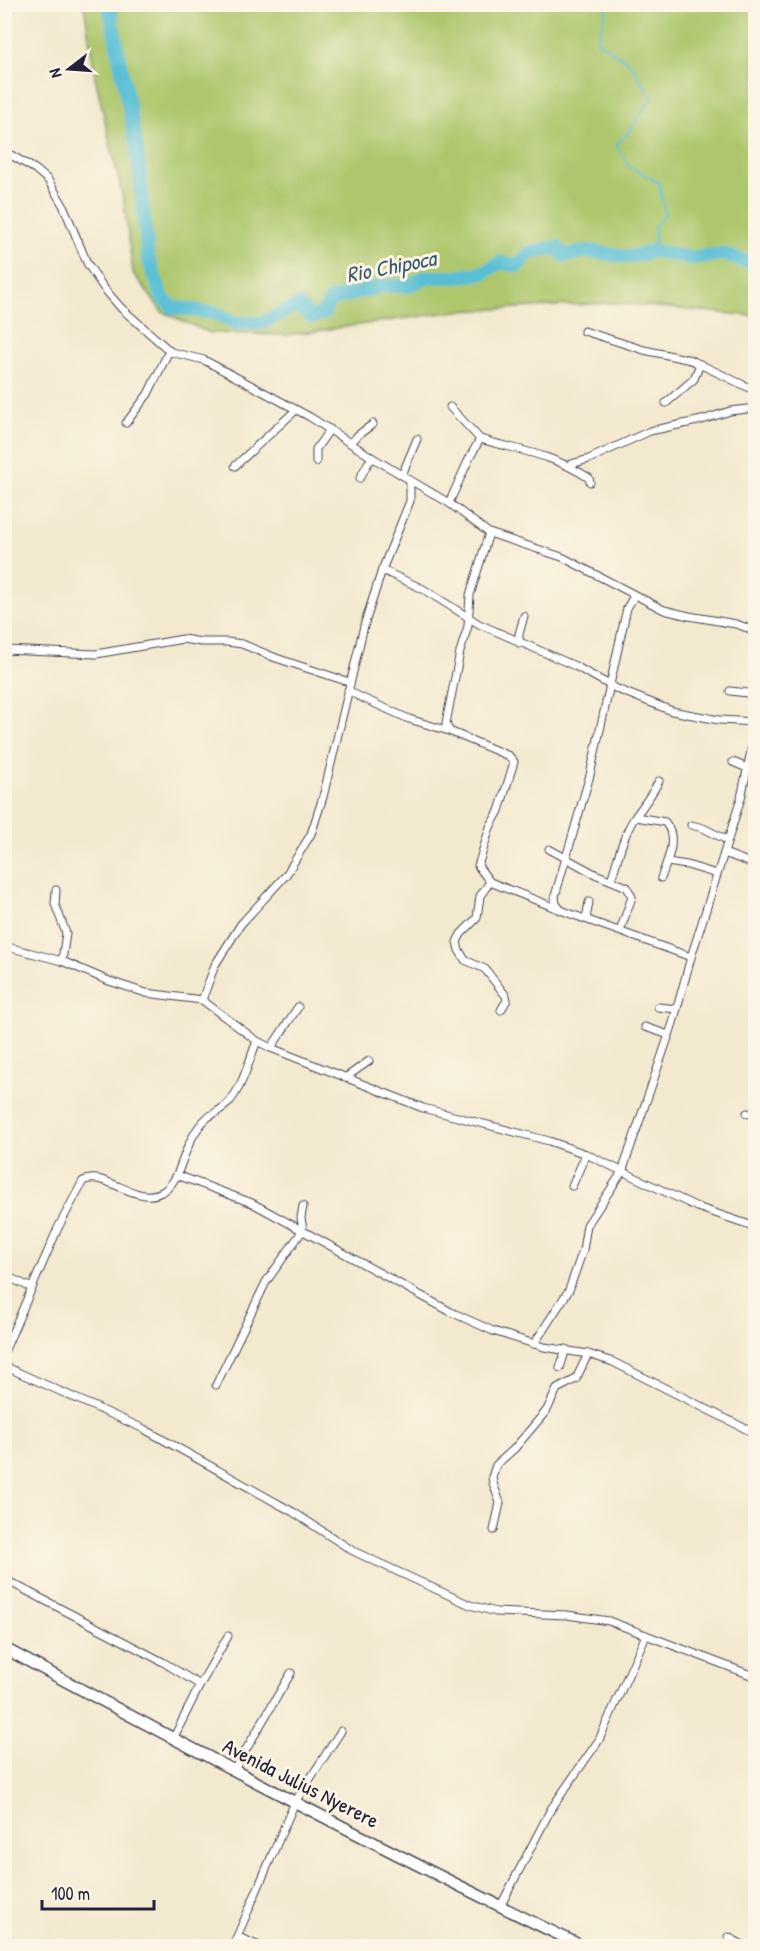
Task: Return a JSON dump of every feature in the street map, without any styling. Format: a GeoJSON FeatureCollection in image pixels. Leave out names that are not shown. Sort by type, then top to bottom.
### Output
{"type":"FeatureCollection","features":[{"type":"Feature","properties":{"kind":"street"},"geometry":{"type":"LineString","coordinates":[[4,151],[35,169],[48,180],[63,205],[87,263],[103,287],[121,308],[169,351],[204,360],[330,429],[373,458],[449,503],[489,533],[562,557],[664,610],[736,624],[756,631]]}},
{"type":"Feature","properties":{"kind":"street"},"geometry":{"type":"LineString","coordinates":[[584,331],[638,348],[683,357],[756,391]]}},
{"type":"Feature","properties":{"kind":"street"},"geometry":{"type":"LineString","coordinates":[[126,423],[148,394],[169,351]]}},
{"type":"Feature","properties":{"kind":"street"},"geometry":{"type":"LineString","coordinates":[[666,403],[694,379],[700,364]]}},
{"type":"Feature","properties":{"kind":"street"},"geometry":{"type":"LineString","coordinates":[[450,407],[480,439],[513,446],[568,465],[589,478],[590,482]]}},
{"type":"Feature","properties":{"kind":"street"},"geometry":{"type":"LineString","coordinates":[[568,465],[589,459],[650,431],[702,420],[730,411],[756,408]]}},
{"type":"Feature","properties":{"kind":"street"},"geometry":{"type":"LineString","coordinates":[[235,466],[296,410]]}},
{"type":"Feature","properties":{"kind":"street"},"geometry":{"type":"LineString","coordinates":[[351,443],[373,424]]}},
{"type":"Feature","properties":{"kind":"street"},"geometry":{"type":"LineString","coordinates":[[316,462],[316,449],[330,429]]}},
{"type":"Feature","properties":{"kind":"street"},"geometry":{"type":"LineString","coordinates":[[402,475],[417,439]]}},
{"type":"Feature","properties":{"kind":"street"},"geometry":{"type":"LineString","coordinates":[[449,503],[480,439]]}},
{"type":"Feature","properties":{"kind":"street"},"geometry":{"type":"LineString","coordinates":[[360,478],[373,458]]}},
{"type":"Feature","properties":{"kind":"street"},"geometry":{"type":"LineString","coordinates":[[202,1000],[215,965],[241,924],[286,875],[311,834],[323,796],[364,626],[382,570],[410,501],[410,480]]}},
{"type":"Feature","properties":{"kind":"street"},"geometry":{"type":"LineString","coordinates":[[410,501],[426,490]]}},
{"type":"Feature","properties":{"kind":"street"},"geometry":{"type":"LineString","coordinates":[[449,731],[446,727],[446,717],[468,626],[470,595],[489,533]]}},
{"type":"Feature","properties":{"kind":"street"},"geometry":{"type":"LineString","coordinates":[[382,570],[423,589],[468,617],[519,643],[672,711],[719,720],[756,722]]}},
{"type":"Feature","properties":{"kind":"street"},"geometry":{"type":"LineString","coordinates":[[561,910],[556,904],[555,896],[590,775],[627,608],[634,596]]}},
{"type":"Feature","properties":{"kind":"street"},"geometry":{"type":"LineString","coordinates":[[519,643],[524,616]]}},
{"type":"Feature","properties":{"kind":"street"},"geometry":{"type":"LineString","coordinates":[[4,650],[96,654],[183,639],[242,644],[349,686],[358,696],[409,719],[449,731],[509,756],[514,762],[499,811],[490,827],[478,866],[490,882],[691,957]]}},
{"type":"Feature","properties":{"kind":"street"},"geometry":{"type":"LineString","coordinates":[[607,696],[617,688]]}},
{"type":"Feature","properties":{"kind":"street"},"geometry":{"type":"LineString","coordinates":[[730,691],[756,694]]}},
{"type":"Feature","properties":{"kind":"street"},"geometry":{"type":"LineString","coordinates":[[534,1344],[569,1290],[583,1250],[587,1225],[596,1208],[622,1172],[669,1035],[728,840],[755,729]]}},
{"type":"Feature","properties":{"kind":"street"},"geometry":{"type":"LineString","coordinates":[[733,762],[747,768]]}},
{"type":"Feature","properties":{"kind":"street"},"geometry":{"type":"LineString","coordinates":[[611,880],[622,845],[636,817],[659,781]]}},
{"type":"Feature","properties":{"kind":"street"},"geometry":{"type":"LineString","coordinates":[[636,817],[656,819],[669,826],[672,836],[661,878]]}},
{"type":"Feature","properties":{"kind":"street"},"geometry":{"type":"LineString","coordinates":[[692,825],[728,840]]}},
{"type":"Feature","properties":{"kind":"street"},"geometry":{"type":"LineString","coordinates":[[549,849],[627,887],[632,897],[620,931]]}},
{"type":"Feature","properties":{"kind":"street"},"geometry":{"type":"LineString","coordinates":[[724,853],[756,865]]}},
{"type":"Feature","properties":{"kind":"street"},"geometry":{"type":"LineString","coordinates":[[667,862],[717,874]]}},
{"type":"Feature","properties":{"kind":"street"},"geometry":{"type":"LineString","coordinates":[[490,882],[480,896],[477,918],[461,934],[457,942],[465,960],[485,969],[506,996],[507,999],[501,1010]]}},
{"type":"Feature","properties":{"kind":"street"},"geometry":{"type":"LineString","coordinates":[[56,890],[55,904],[66,933],[62,961]]}},
{"type":"Feature","properties":{"kind":"street"},"geometry":{"type":"LineString","coordinates":[[543,902],[555,896]]}},
{"type":"Feature","properties":{"kind":"street"},"geometry":{"type":"LineString","coordinates":[[586,919],[589,902]]}},
{"type":"Feature","properties":{"kind":"street"},"geometry":{"type":"LineString","coordinates":[[4,946],[62,961],[109,981],[146,993],[202,1000],[256,1041],[271,1048],[423,1108],[549,1141],[586,1154],[697,1207],[756,1227]]}},
{"type":"Feature","properties":{"kind":"street"},"geometry":{"type":"LineString","coordinates":[[271,1048],[298,1007]]}},
{"type":"Feature","properties":{"kind":"street"},"geometry":{"type":"LineString","coordinates":[[658,1007],[677,1009]]}},
{"type":"Feature","properties":{"kind":"street"},"geometry":{"type":"LineString","coordinates":[[645,1027],[669,1035]]}},
{"type":"Feature","properties":{"kind":"street"},"geometry":{"type":"LineString","coordinates":[[4,1352],[58,1228],[82,1181],[93,1178],[147,1196],[165,1190],[177,1175],[192,1137],[200,1125],[229,1103],[239,1087],[256,1041]]}},
{"type":"Feature","properties":{"kind":"street"},"geometry":{"type":"LineString","coordinates":[[345,1078],[369,1062]]}},
{"type":"Feature","properties":{"kind":"street"},"geometry":{"type":"LineString","coordinates":[[747,1113],[756,1116]]}},
{"type":"Feature","properties":{"kind":"street"},"geometry":{"type":"LineString","coordinates":[[572,1186],[586,1154]]}},
{"type":"Feature","properties":{"kind":"street"},"geometry":{"type":"LineString","coordinates":[[177,1175],[252,1203],[451,1312],[493,1331],[534,1344],[588,1354],[613,1362],[756,1434]]}},
{"type":"Feature","properties":{"kind":"street"},"geometry":{"type":"LineString","coordinates":[[216,1385],[270,1276],[303,1230],[301,1218],[303,1206]]}},
{"type":"Feature","properties":{"kind":"street"},"geometry":{"type":"LineString","coordinates":[[4,1275],[32,1288]]}},
{"type":"Feature","properties":{"kind":"street"},"geometry":{"type":"LineString","coordinates":[[560,1368],[566,1350]]}},
{"type":"Feature","properties":{"kind":"street"},"geometry":{"type":"LineString","coordinates":[[494,1530],[500,1503],[492,1477],[496,1465],[514,1449],[547,1410],[557,1389],[576,1379],[588,1354]]}},
{"type":"Feature","properties":{"kind":"street"},"geometry":{"type":"LineString","coordinates":[[4,1366],[144,1429],[292,1512],[353,1551],[470,1605],[496,1612],[584,1617],[609,1621],[756,1677]]}},
{"type":"Feature","properties":{"kind":"street"},"geometry":{"type":"LineString","coordinates":[[4,1579],[164,1662],[200,1685]]}},
{"type":"Feature","properties":{"kind":"street"},"geometry":{"type":"LineString","coordinates":[[500,1907],[551,1809],[599,1740],[646,1635]]}},
{"type":"Feature","properties":{"kind":"street"},"geometry":{"type":"LineString","coordinates":[[172,1738],[228,1636]]}},
{"type":"Feature","properties":{"kind":"street","name":"Avenida Julius Nyerere"},"geometry":{"type":"LineString","coordinates":[[4,1648],[295,1802],[582,1947]]}},
{"type":"Feature","properties":{"kind":"street"},"geometry":{"type":"LineString","coordinates":[[234,1770],[291,1673]]}},
{"type":"Feature","properties":{"kind":"street"},"geometry":{"type":"LineString","coordinates":[[233,1947],[295,1802],[341,1731]]}},
{"type":"Feature","properties":{"kind":"street"},"geometry":{"type":"LineString","coordinates":[[238,1937],[259,1947]]}},
{"type":"Feature","properties":{"kind":"street"},"geometry":{"type":"LineString","coordinates":[[728,1937],[745,1947]]}},
{"type":"Feature","properties":{"kind":"green space"},"geometry":{"type":"Polygon","coordinates":[[[84,5],[755,5],[755,316],[613,303],[457,311],[288,335],[210,333],[162,312],[133,273],[124,203],[95,77],[84,5]]]}},
{"type":"Feature","properties":{"kind":"waterway","name":"Rio Chipoca"},"geometry":{"type":"LineString","coordinates":[[109,4],[137,149],[148,258],[162,297],[172,307],[219,314],[234,323],[262,323],[298,305],[312,317],[324,313],[330,300],[382,286],[409,286],[426,277],[456,277],[485,272],[500,262],[517,266],[529,253],[557,247],[565,256],[587,251],[629,257],[655,251],[691,258],[723,254],[744,261],[756,262]]}},
{"type":"Feature","properties":{"kind":"waterway"},"geometry":{"type":"LineString","coordinates":[[608,4],[597,41],[631,64],[652,98],[628,133],[616,145],[630,167],[659,183],[665,214],[654,228],[655,251]]}}]}
